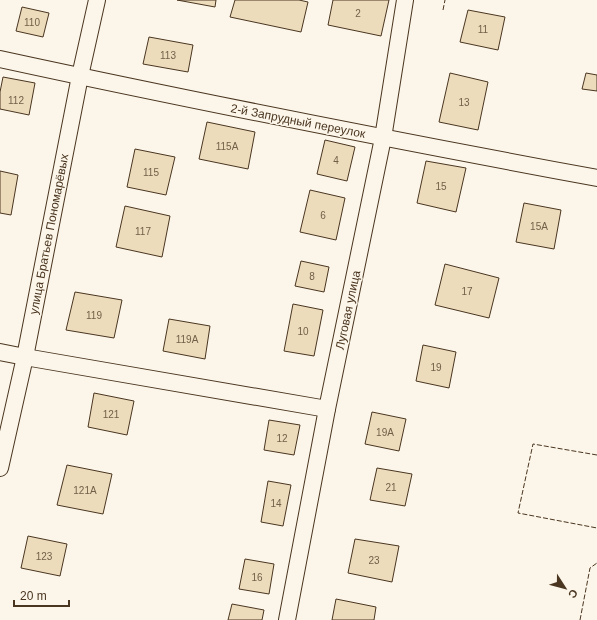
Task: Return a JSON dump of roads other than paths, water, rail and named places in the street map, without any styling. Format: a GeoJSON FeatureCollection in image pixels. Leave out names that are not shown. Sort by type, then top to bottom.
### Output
{"type":"FeatureCollection","features":[{"type":"Feature","properties":{"kind":"street","name":"улица Братьев Пономарёвых"},"geometry":{"type":"LineString","coordinates":[[0,468],[24,357],[80,76],[97,0]]}},
{"type":"Feature","properties":{"kind":"street","name":"Луговая улица"},"geometry":{"type":"LineString","coordinates":[[287,620],[327,409],[383,138],[405,0]]}},
{"type":"Feature","properties":{"kind":"street","name":"2-й Запрудный переулок"},"geometry":{"type":"LineString","coordinates":[[0,59],[383,138],[597,178]]}},
{"type":"Feature","properties":{"kind":"street"},"geometry":{"type":"LineString","coordinates":[[0,352],[327,409]]}}]}
